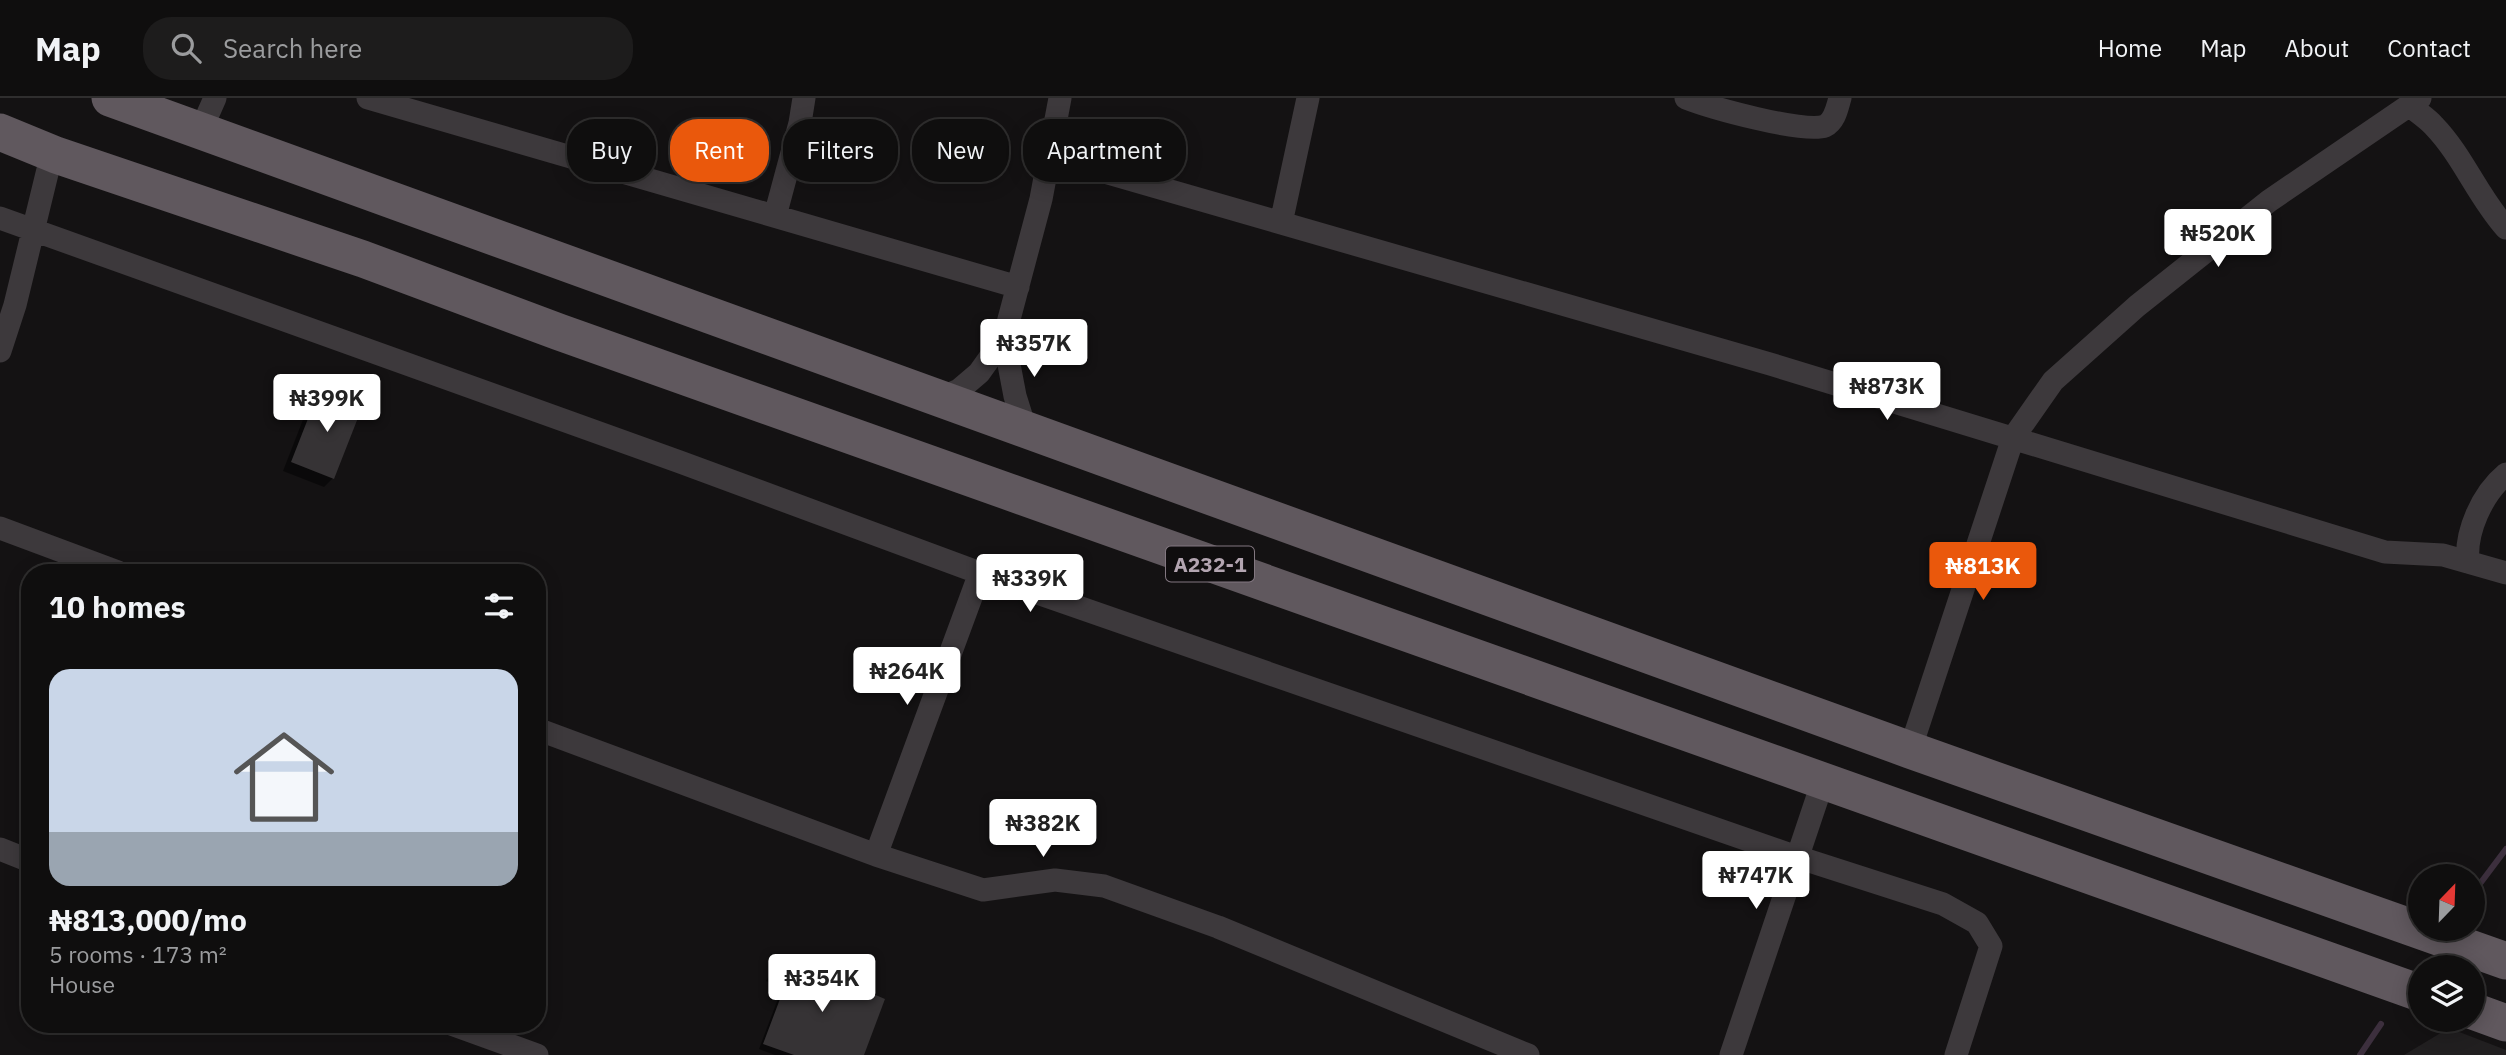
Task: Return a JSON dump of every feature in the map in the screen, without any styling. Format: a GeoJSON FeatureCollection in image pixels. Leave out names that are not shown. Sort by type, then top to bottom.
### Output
{"type":"FeatureCollection","features":[{"type":"Feature","properties":{"kind":"highway","name":"A232-1"},"geometry":{"type":"LineString","coordinates":[[110,98],[156,108],[200,132],[1025,428],[1910,751],[2506,961]]}},
{"type":"Feature","properties":{"kind":"highway","name":"A232-1"},"geometry":{"type":"LineString","coordinates":[[0,132],[52,153],[363,259],[585,342],[2408,989]]}},
{"type":"Feature","properties":{"kind":"highway"},"geometry":{"type":"LineString","coordinates":[[2485,1015],[2506,1023]]}},
{"type":"Feature","properties":{"kind":"street"},"geometry":{"type":"LineString","coordinates":[[200,132],[215,98]]}},
{"type":"Feature","properties":{"kind":"street"},"geometry":{"type":"LineString","coordinates":[[775,216],[804,98]]}},
{"type":"Feature","properties":{"kind":"street"},"geometry":{"type":"LineString","coordinates":[[1056,119],[1060,98]]}},
{"type":"Feature","properties":{"kind":"street"},"geometry":{"type":"LineString","coordinates":[[1281,223],[1308,98]]}},
{"type":"Feature","properties":{"kind":"street"},"geometry":{"type":"LineString","coordinates":[[1686,98],[1793,127],[1815,128],[1828,125],[1835,115],[1840,98]]}},
{"type":"Feature","properties":{"kind":"street"},"geometry":{"type":"LineString","coordinates":[[374,99],[1018,287]]}},
{"type":"Feature","properties":{"kind":"street"},"geometry":{"type":"LineString","coordinates":[[1910,751],[2013,438],[2053,382],[2137,306],[2269,201],[2414,101],[2442,136],[2479,195],[2506,228]]}},
{"type":"Feature","properties":{"kind":"street"},"geometry":{"type":"LineString","coordinates":[[0,351],[15,304],[52,153]]}},
{"type":"Feature","properties":{"kind":"street"},"geometry":{"type":"LineString","coordinates":[[941,398],[959,390],[979,373],[1004,338],[1044,182]]}},
{"type":"Feature","properties":{"kind":"street"},"geometry":{"type":"LineString","coordinates":[[1139,182],[1770,363],[2385,552],[2443,555],[2506,573]]}},
{"type":"Feature","properties":{"kind":"street"},"geometry":{"type":"LineString","coordinates":[[0,218],[680,461],[980,573],[1943,904],[1976,923],[1991,946],[1956,1055]]}},
{"type":"Feature","properties":{"kind":"street"},"geometry":{"type":"LineString","coordinates":[[1004,338],[1015,396],[1025,428]]}},
{"type":"Feature","properties":{"kind":"street"},"geometry":{"type":"LineString","coordinates":[[2468,562],[2468,537],[2485,500],[2506,474]]}},
{"type":"Feature","properties":{"kind":"street"},"geometry":{"type":"LineString","coordinates":[[0,528],[97,564]]}},
{"type":"Feature","properties":{"kind":"street"},"geometry":{"type":"LineString","coordinates":[[876,855],[980,573]]}},
{"type":"Feature","properties":{"kind":"street"},"geometry":{"type":"LineString","coordinates":[[546,732],[876,855],[983,890],[1055,880],[1104,886],[1218,928],[1528,1055]]}},
{"type":"Feature","properties":{"kind":"street"},"geometry":{"type":"LineString","coordinates":[[1731,1055],[1823,781]]}},
{"type":"Feature","properties":{"kind":"street"},"geometry":{"type":"LineString","coordinates":[[0,849],[21,857]]}},
{"type":"Feature","properties":{"kind":"street"},"geometry":{"type":"LineString","coordinates":[[476,1033],[537,1055]]}},
{"type":"Feature","properties":{"kind":"shaded area"},"geometry":{"type":"Polygon","coordinates":[[[2442,1032],[2459,1032],[2506,1050],[2506,1055],[2404,1055],[2442,1032]]]}},
{"type":"Feature","properties":{"kind":"building"},"geometry":{"type":"Polygon","coordinates":[[[320,388],[363,405],[334,479],[291,462],[320,388]]]}},
{"type":"Feature","properties":{"kind":"building"},"geometry":{"type":"Polygon","coordinates":[[[831,958],[846,965],[840,980],[885,999],[864,1055],[794,1055],[763,1044],[786,983],[770,976],[777,961],[821,982],[831,958]]]}},
{"type":"Feature","properties":{"kind":"waterway"},"geometry":{"type":"LineString","coordinates":[[2485,877],[2506,849]]}},
{"type":"Feature","properties":{"kind":"waterway"},"geometry":{"type":"LineString","coordinates":[[2360,1055],[2381,1024]]}}]}
